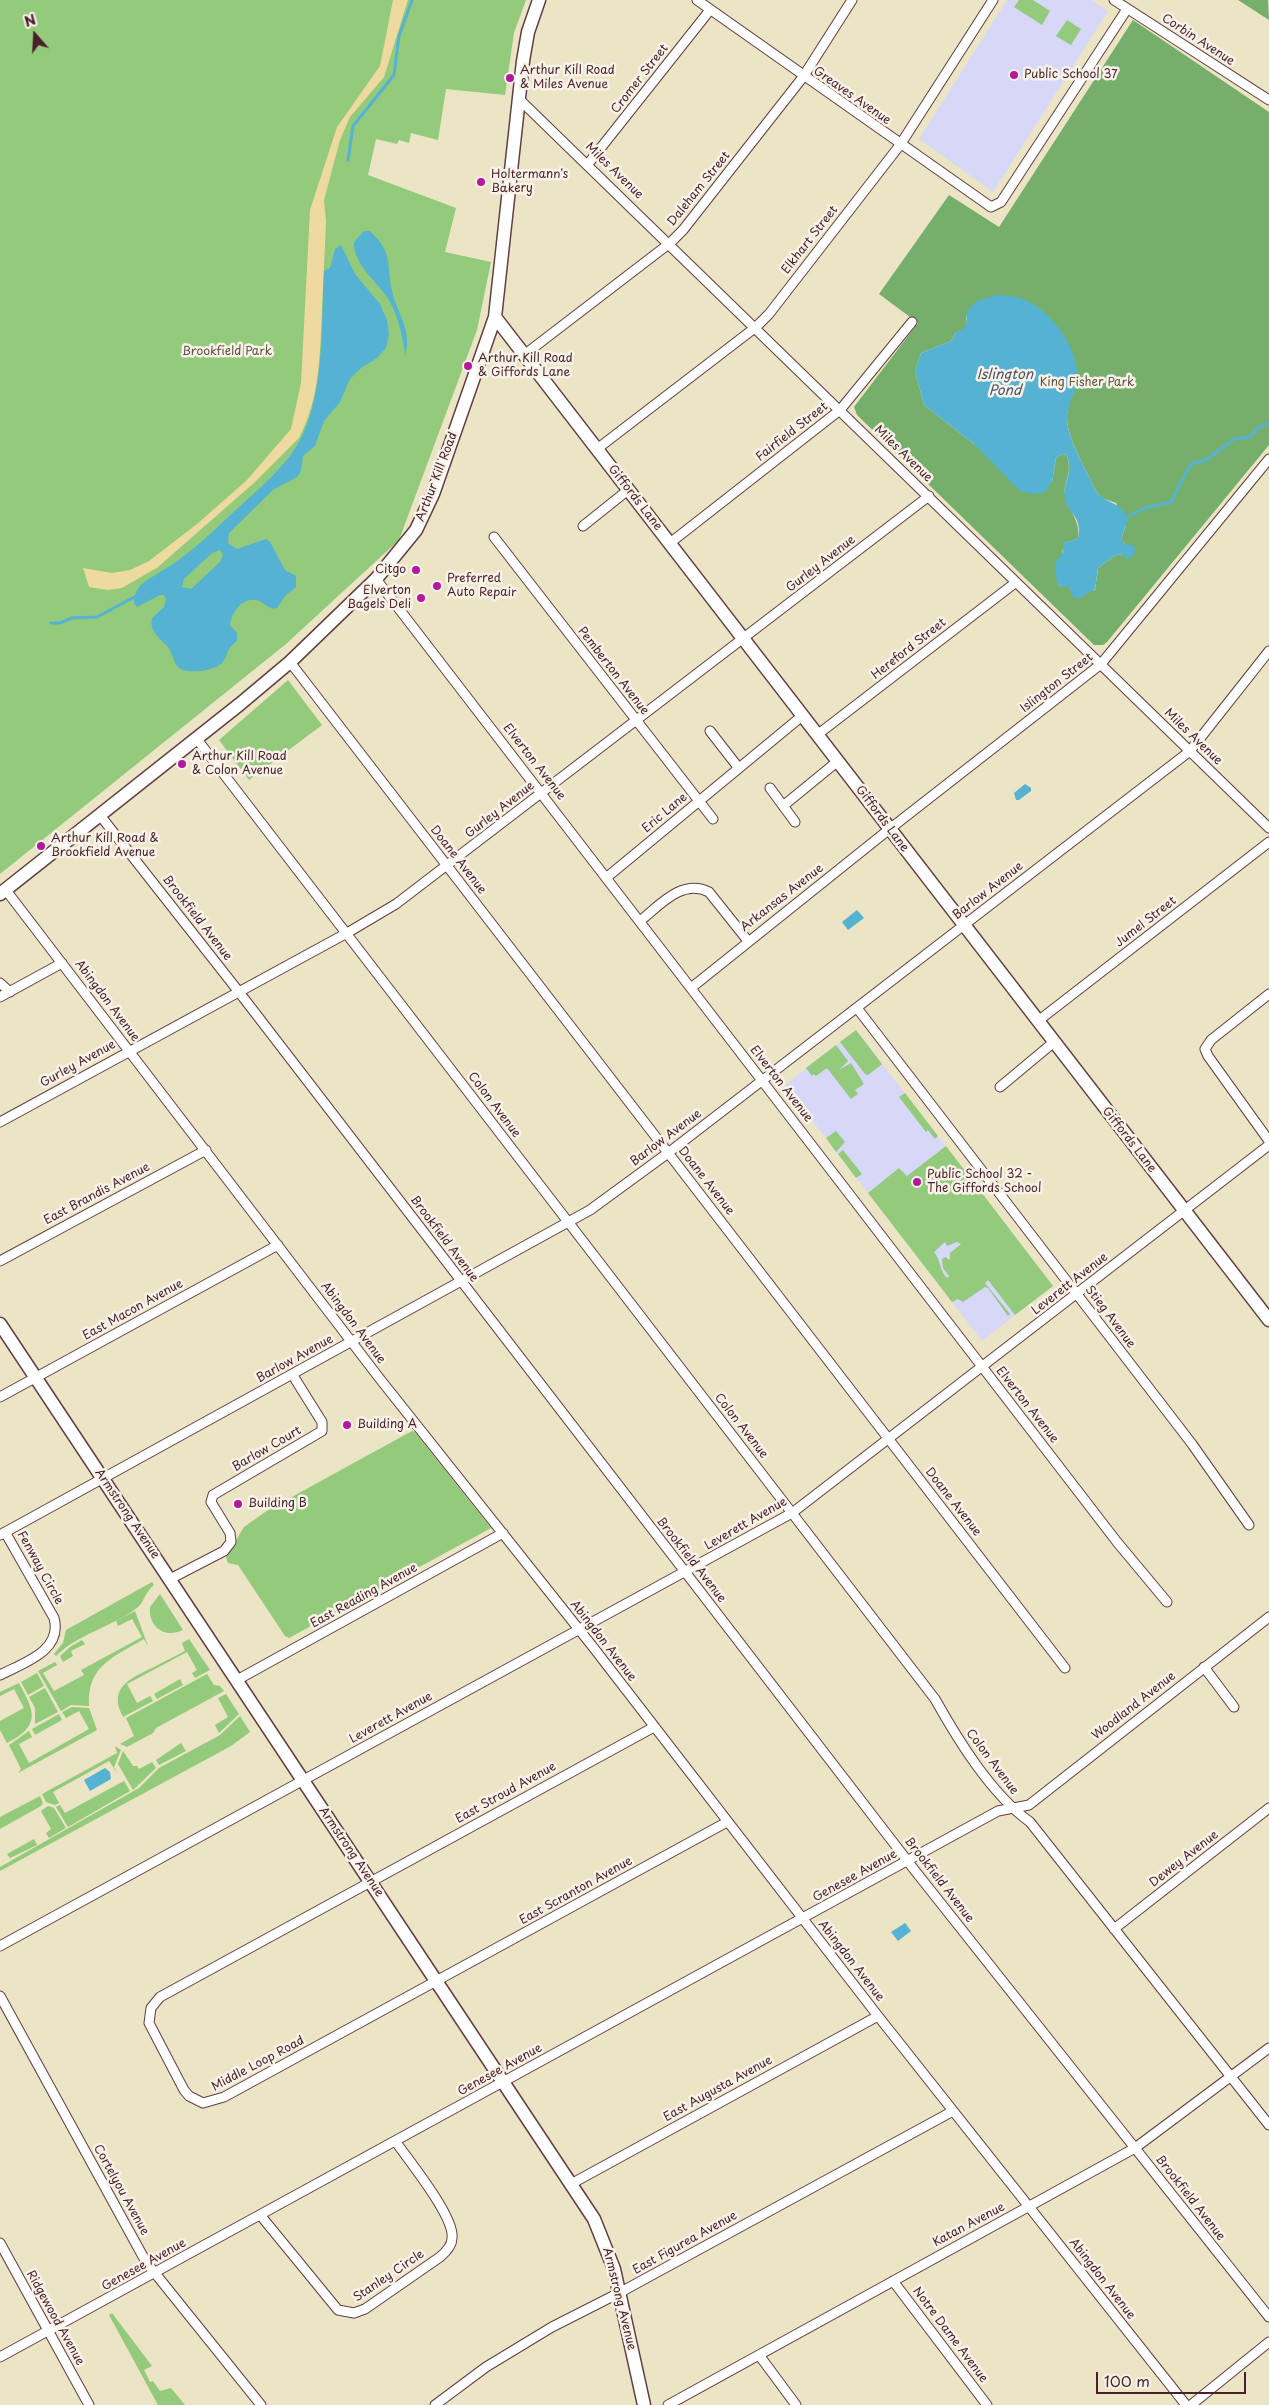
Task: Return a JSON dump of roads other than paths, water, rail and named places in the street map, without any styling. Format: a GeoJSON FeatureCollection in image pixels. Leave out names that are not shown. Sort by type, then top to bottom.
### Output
{"type":"FeatureCollection","features":[{"type":"Feature","properties":{"kind":"street","name":"Arthur Kill Road"},"geometry":{"type":"LineString","coordinates":[[3,892],[290,662],[376,579],[409,541],[422,519],[433,494],[494,317],[523,61],[528,32],[539,0]]}},
{"type":"Feature","properties":{"kind":"street","name":"Greaves Avenue"},"geometry":{"type":"LineString","coordinates":[[697,0],[987,206],[995,207],[1001,202],[1127,9]]}},
{"type":"Feature","properties":{"kind":"street","name":"Daleham Street"},"geometry":{"type":"LineString","coordinates":[[524,355],[670,244],[683,230],[803,77],[852,0]]}},
{"type":"Feature","properties":{"kind":"street","name":"Elkhart Street"},"geometry":{"type":"LineString","coordinates":[[597,449],[756,327],[769,314],[900,145],[993,0]]}},
{"type":"Feature","properties":{"kind":"street","name":"Corbin Avenue"},"geometry":{"type":"LineString","coordinates":[[1114,0],[1269,100]]}},
{"type":"Feature","properties":{"kind":"street","name":"Cromer Street"},"geometry":{"type":"LineString","coordinates":[[588,164],[710,10]]}},
{"type":"Feature","properties":{"kind":"street","name":"Miles Avenue"},"geometry":{"type":"LineString","coordinates":[[520,100],[756,327],[1015,583],[1269,828]]}},
{"type":"Feature","properties":{"kind":"street","name":"Giffords Lane"},"geometry":{"type":"LineString","coordinates":[[494,317],[1269,1320]]}},
{"type":"Feature","properties":{"kind":"street","name":"Fairfield Street"},"geometry":{"type":"LineString","coordinates":[[670,543],[840,410],[912,322]]}},
{"type":"Feature","properties":{"kind":"street","name":"Islington Street"},"geometry":{"type":"LineString","coordinates":[[889,829],[1101,664],[1269,458]]}},
{"type":"Feature","properties":{"kind":"street"},"geometry":{"type":"LineString","coordinates":[[583,526],[628,490]]}},
{"type":"Feature","properties":{"kind":"street","name":"Gurley Avenue"},"geometry":{"type":"LineString","coordinates":[[0,1122],[129,1050],[347,934],[396,904],[447,867],[929,496]]}},
{"type":"Feature","properties":{"kind":"street","name":"Pemberton Avenue"},"geometry":{"type":"LineString","coordinates":[[494,537],[713,819]]}},
{"type":"Feature","properties":{"kind":"street","name":"Elverton Avenue"},"geometry":{"type":"LineString","coordinates":[[376,579],[1117,1542],[1167,1602]]}},
{"type":"Feature","properties":{"kind":"street","name":"Hereford Street"},"geometry":{"type":"LineString","coordinates":[[817,735],[1015,583]]}},
{"type":"Feature","properties":{"kind":"street","name":"Barlow Avenue"},"geometry":{"type":"LineString","coordinates":[[3,1534],[461,1281],[569,1224],[668,1153],[1190,751],[1269,651]]}},
{"type":"Feature","properties":{"kind":"street","name":"Doane Avenue"},"geometry":{"type":"LineString","coordinates":[[290,662],[1065,1668]]}},
{"type":"Feature","properties":{"kind":"street","name":"Eric Lane"},"geometry":{"type":"LineString","coordinates":[[606,878],[802,716]]}},
{"type":"Feature","properties":{"kind":"street"},"geometry":{"type":"LineString","coordinates":[[710,731],[738,767]]}},
{"type":"Feature","properties":{"kind":"street","name":"Colon Avenue"},"geometry":{"type":"LineString","coordinates":[[196,738],[935,1699],[959,1742],[1012,1808],[1030,1822],[1269,2126]]}},
{"type":"Feature","properties":{"kind":"street"},"geometry":{"type":"LineString","coordinates":[[783,806],[838,761]]}},
{"type":"Feature","properties":{"kind":"street"},"geometry":{"type":"LineString","coordinates":[[770,788],[795,822]]}},
{"type":"Feature","properties":{"kind":"street","name":"Brookfield Avenue"},"geometry":{"type":"LineString","coordinates":[[99,814],[240,992],[908,1861],[1269,2317]]}},
{"type":"Feature","properties":{"kind":"street","name":"Arkansas Avenue"},"geometry":{"type":"LineString","coordinates":[[692,988],[889,829]]}},
{"type":"Feature","properties":{"kind":"street","name":"Jumel Street"},"geometry":{"type":"LineString","coordinates":[[1038,1021],[1269,842]]}},
{"type":"Feature","properties":{"kind":"street"},"geometry":{"type":"LineString","coordinates":[[640,921],[672,895],[682,890],[701,888],[709,892],[748,941]]}},
{"type":"Feature","properties":{"kind":"street","name":"Abingdon Avenue"},"geometry":{"type":"LineString","coordinates":[[3,892],[129,1050],[352,1342],[654,1726],[802,1920],[1186,2405]]}},
{"type":"Feature","properties":{"kind":"street"},"geometry":{"type":"LineString","coordinates":[[0,997],[62,964]]}},
{"type":"Feature","properties":{"kind":"street"},"geometry":{"type":"LineString","coordinates":[[0,984],[10,992]]}},
{"type":"Feature","properties":{"kind":"street"},"geometry":{"type":"LineString","coordinates":[[1269,994],[1211,1040],[1205,1049],[1208,1056],[1269,1141]]}},
{"type":"Feature","properties":{"kind":"street","name":"Stieg Avenue"},"geometry":{"type":"LineString","coordinates":[[857,1008],[1192,1444],[1249,1524]]}},
{"type":"Feature","properties":{"kind":"street"},"geometry":{"type":"LineString","coordinates":[[1000,1087],[1054,1042]]}},
{"type":"Feature","properties":{"kind":"street","name":"Leverett Avenue"},"geometry":{"type":"LineString","coordinates":[[0,1946],[792,1513],[1269,1146]]}},
{"type":"Feature","properties":{"kind":"street","name":"East Brandis Avenue"},"geometry":{"type":"LineString","coordinates":[[0,1261],[206,1150]]}},
{"type":"Feature","properties":{"kind":"street","name":"East Macon Avenue"},"geometry":{"type":"LineString","coordinates":[[0,1397],[278,1245]]}},
{"type":"Feature","properties":{"kind":"street","name":"Armstrong Avenue"},"geometry":{"type":"LineString","coordinates":[[0,1324],[594,2219],[606,2243],[644,2405]]}},
{"type":"Feature","properties":{"kind":"street","name":"Barlow Court"},"geometry":{"type":"LineString","coordinates":[[170,1579],[224,1551],[231,1542],[230,1533],[211,1502],[213,1495],[320,1434],[324,1429],[292,1374]]}},
{"type":"Feature","properties":{"kind":"street","name":"East Reading Avenue"},"geometry":{"type":"LineString","coordinates":[[237,1680],[503,1533]]}},
{"type":"Feature","properties":{"kind":"street","name":"Fenway Circle"},"geometry":{"type":"LineString","coordinates":[[0,1676],[47,1649],[56,1634],[54,1618],[3,1534]]}},
{"type":"Feature","properties":{"kind":"street","name":"Woodland Avenue"},"geometry":{"type":"LineString","coordinates":[[1012,1808],[1029,1805],[1269,1617]]}},
{"type":"Feature","properties":{"kind":"street"},"geometry":{"type":"LineString","coordinates":[[1204,1667],[1234,1707]]}},
{"type":"Feature","properties":{"kind":"street","name":"East Stroud Avenue"},"geometry":{"type":"LineString","coordinates":[[370,1882],[654,1726]]}},
{"type":"Feature","properties":{"kind":"street","name":"Genesee Avenue"},"geometry":{"type":"LineString","coordinates":[[0,2357],[261,2216],[998,1811],[1012,1808]]}},
{"type":"Feature","properties":{"kind":"street","name":"Dewey Avenue"},"geometry":{"type":"LineString","coordinates":[[1114,1929],[1269,1808]]}},
{"type":"Feature","properties":{"kind":"street","name":"East Scranton Avenue"},"geometry":{"type":"LineString","coordinates":[[437,1981],[727,1822]]}},
{"type":"Feature","properties":{"kind":"street","name":"Middle Loop Road"},"geometry":{"type":"LineString","coordinates":[[370,1882],[155,2002],[149,2015],[148,2023],[184,2090],[196,2101],[203,2103],[216,2101],[437,1981]]}},
{"type":"Feature","properties":{"kind":"street","name":"Cortelyou Avenue"},"geometry":{"type":"LineString","coordinates":[[0,1996],[143,2257],[261,2405]]}},
{"type":"Feature","properties":{"kind":"street","name":"East Augusta Avenue"},"geometry":{"type":"LineString","coordinates":[[571,2184],[878,2016]]}},
{"type":"Feature","properties":{"kind":"street","name":"Katan Avenue"},"geometry":{"type":"LineString","coordinates":[[668,2405],[1135,2148],[1269,2048]]}},
{"type":"Feature","properties":{"kind":"street","name":"East Figurea Avenue"},"geometry":{"type":"LineString","coordinates":[[435,2405],[486,2367],[552,2327],[619,2293],[953,2111]]}},
{"type":"Feature","properties":{"kind":"street","name":"Stanley Circle"},"geometry":{"type":"LineString","coordinates":[[261,2216],[338,2310],[354,2313],[365,2309],[440,2257],[447,2251],[453,2237],[447,2216],[396,2142]]}},
{"type":"Feature","properties":{"kind":"street","name":"Ridgewood Avenue"},"geometry":{"type":"LineString","coordinates":[[0,2243],[89,2405]]}},
{"type":"Feature","properties":{"kind":"street","name":"Notre Dame Avenue"},"geometry":{"type":"LineString","coordinates":[[894,2280],[987,2405]]}},
{"type":"Feature","properties":{"kind":"street"},"geometry":{"type":"LineString","coordinates":[[1191,2405],[1269,2342]]}},
{"type":"Feature","properties":{"kind":"street"},"geometry":{"type":"LineString","coordinates":[[759,2355],[796,2405]]}},
{"type":"Feature","properties":{"kind":"water"},"geometry":{"type":"Polygon","coordinates":[[[364,231],[370,231],[378,239],[388,259],[394,299],[406,330],[407,347],[405,355],[400,327],[393,308],[386,295],[362,267],[355,251],[354,242],[364,231]]]}},
{"type":"Feature","properties":{"kind":"water"},"geometry":{"type":"Polygon","coordinates":[[[341,245],[355,274],[380,304],[387,320],[389,334],[386,348],[377,358],[361,368],[350,379],[340,402],[324,421],[315,446],[303,456],[301,471],[297,477],[273,490],[229,533],[228,543],[237,549],[266,539],[270,542],[285,570],[296,576],[296,587],[285,596],[277,608],[269,607],[262,602],[253,600],[248,600],[239,606],[233,615],[230,625],[237,633],[237,641],[228,650],[222,663],[207,670],[187,671],[176,665],[170,649],[152,627],[152,618],[164,607],[166,599],[164,595],[160,595],[137,607],[134,603],[136,593],[145,582],[173,564],[200,543],[259,489],[290,456],[302,437],[316,392],[321,342],[324,271],[330,268],[335,249],[341,245]],[[220,550],[212,553],[184,579],[182,587],[191,589],[220,562],[223,555],[220,550]]]}},
{"type":"Feature","properties":{"kind":"water","name":"Islington Pond"},"geometry":{"type":"Polygon","coordinates":[[[997,295],[1017,297],[1040,309],[1051,318],[1067,341],[1073,353],[1078,379],[1067,414],[1068,428],[1078,456],[1096,491],[1125,514],[1128,520],[1121,539],[1125,544],[1134,546],[1136,550],[1132,557],[1127,559],[1122,554],[1114,556],[1098,568],[1095,589],[1078,599],[1073,597],[1069,587],[1061,587],[1057,583],[1055,564],[1063,552],[1063,543],[1078,539],[1079,531],[1077,520],[1066,503],[1065,498],[1065,487],[1069,474],[1067,455],[1062,454],[1056,458],[1052,482],[1044,493],[1033,494],[1020,491],[974,444],[924,405],[915,371],[921,353],[951,341],[955,333],[965,327],[967,311],[977,301],[997,295]]]}},
{"type":"Feature","properties":{"kind":"water"},"geometry":{"type":"Polygon","coordinates":[[[1025,784],[1031,788],[1031,791],[1019,800],[1016,800],[1014,793],[1025,784]]]}},
{"type":"Feature","properties":{"kind":"water"},"geometry":{"type":"Polygon","coordinates":[[[857,910],[864,918],[848,930],[842,922],[857,910]]]}},
{"type":"Feature","properties":{"kind":"water"},"geometry":{"type":"Polygon","coordinates":[[[105,1768],[110,1772],[111,1779],[90,1791],[84,1780],[105,1768]]]}},
{"type":"Feature","properties":{"kind":"water"},"geometry":{"type":"Polygon","coordinates":[[[905,1923],[911,1931],[898,1941],[891,1932],[905,1923]]]}},
{"type":"Feature","properties":{"kind":"waterway"},"geometry":{"type":"LineString","coordinates":[[348,160],[353,126],[394,75],[399,36],[412,0]]}},
{"type":"Feature","properties":{"kind":"waterway"},"geometry":{"type":"LineString","coordinates":[[1127,517],[1145,508],[1171,502],[1191,464],[1206,460],[1234,439],[1250,437],[1258,428],[1269,423]]}},
{"type":"Feature","properties":{"kind":"waterway"},"geometry":{"type":"LineString","coordinates":[[51,623],[60,623],[72,618],[97,617],[140,594]]}},
{"type":"Feature","properties":{"kind":"place","name":"Public School 37"},"geometry":{"type":"Point","coordinates":[1014,75]}},
{"type":"Feature","properties":{"kind":"place","name":"Arthur Kill Road & Miles Avenue"},"geometry":{"type":"Point","coordinates":[510,78]}},
{"type":"Feature","properties":{"kind":"place","name":"Holtermann's Bakery"},"geometry":{"type":"Point","coordinates":[481,182]}},
{"type":"Feature","properties":{"kind":"place","name":"Arthur Kill Road & Giffords Lane"},"geometry":{"type":"Point","coordinates":[468,366]}},
{"type":"Feature","properties":{"kind":"place","name":"Citgo"},"geometry":{"type":"Point","coordinates":[416,570]}},
{"type":"Feature","properties":{"kind":"place","name":"Preferred Auto Repair"},"geometry":{"type":"Point","coordinates":[437,586]}},
{"type":"Feature","properties":{"kind":"place","name":"Elverton Bagels Deli"},"geometry":{"type":"Point","coordinates":[421,598]}},
{"type":"Feature","properties":{"kind":"place","name":"Arthur Kill Road & Colon Avenue"},"geometry":{"type":"Point","coordinates":[182,764]}},
{"type":"Feature","properties":{"kind":"place","name":"Arthur Kill Road & Brookfield Avenue"},"geometry":{"type":"Point","coordinates":[41,846]}},
{"type":"Feature","properties":{"kind":"place","name":"Public School 32 - The Giffords School"},"geometry":{"type":"Point","coordinates":[917,1182]}},
{"type":"Feature","properties":{"kind":"place","name":"Building A"},"geometry":{"type":"Point","coordinates":[347,1425]}},
{"type":"Feature","properties":{"kind":"place","name":"Building B"},"geometry":{"type":"Point","coordinates":[238,1504]}},
{"type":"Feature","properties":{"kind":"park label","name":"Brookfield Park"},"geometry":{"type":"Point","coordinates":[227,352]}},
{"type":"Feature","properties":{"kind":"park label","name":"King Fisher Park"},"geometry":{"type":"Point","coordinates":[1087,383]}}]}
